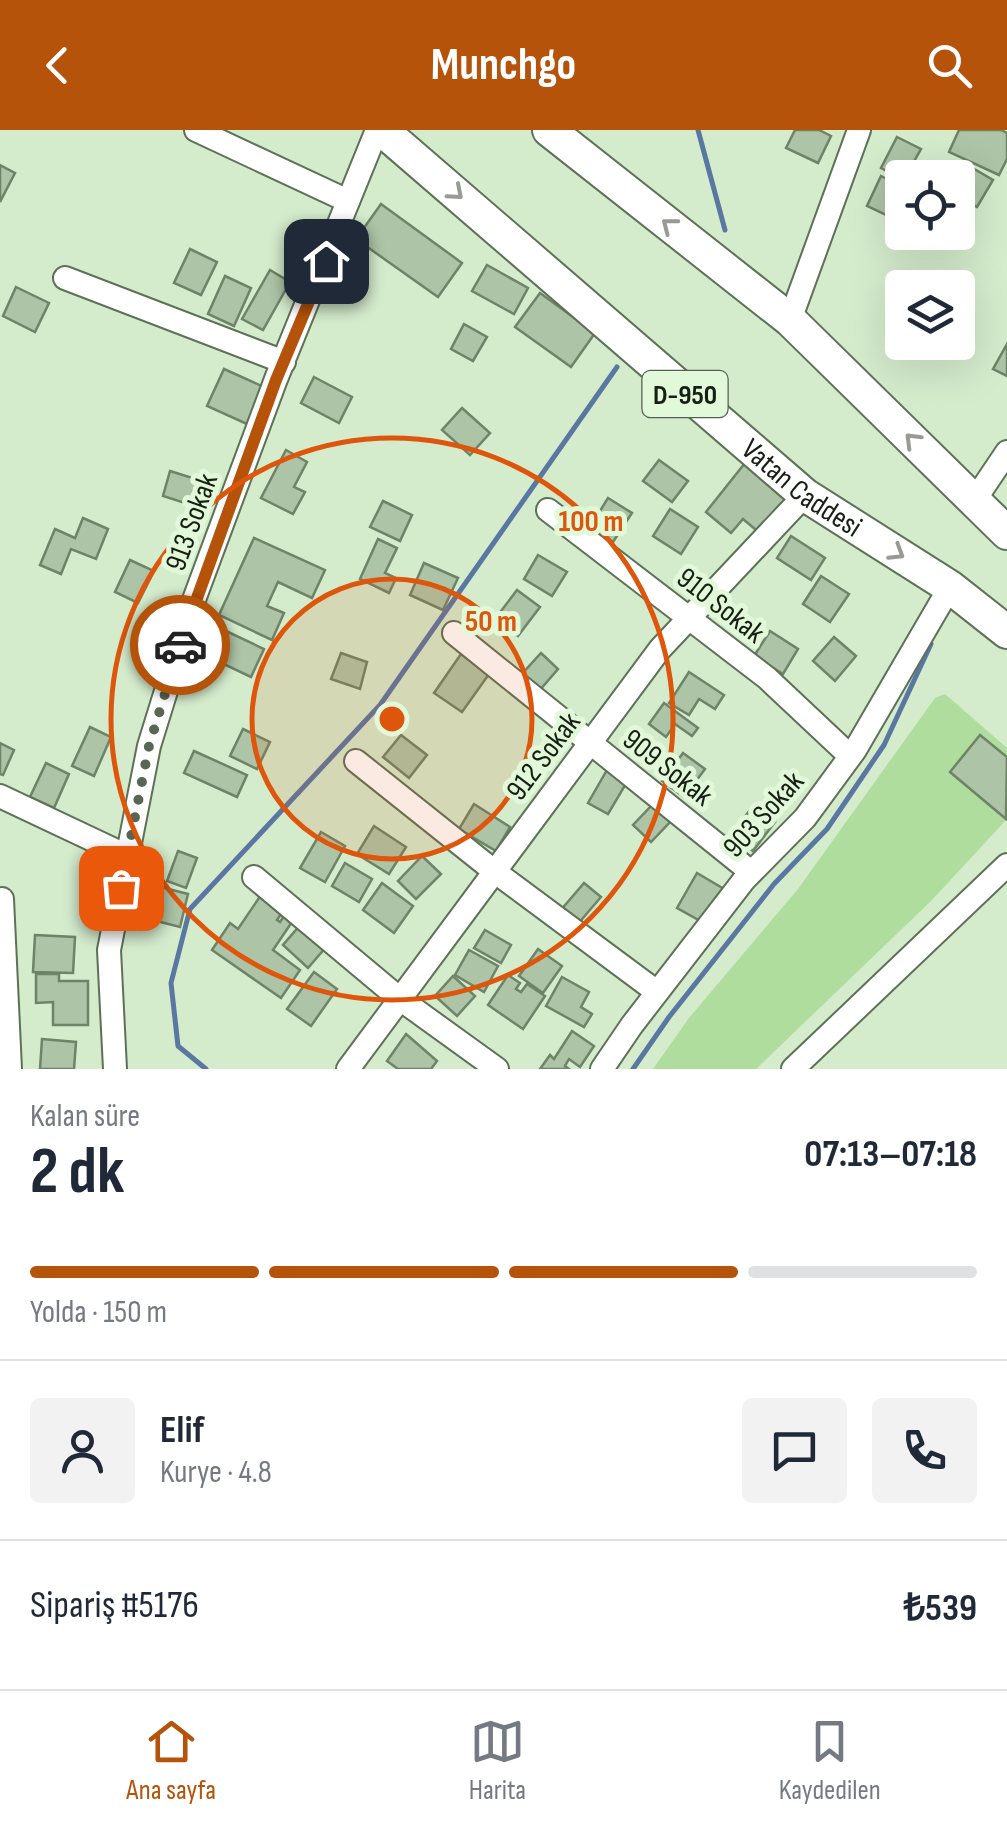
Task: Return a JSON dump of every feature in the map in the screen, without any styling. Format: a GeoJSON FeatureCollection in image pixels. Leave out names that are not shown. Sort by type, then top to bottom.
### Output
{"type":"FeatureCollection","features":[{"type":"Feature","properties":{"kind":"highway","name":"Vatan Caddesi"},"geometry":{"type":"LineString","coordinates":[[379,130],[804,495],[950,587],[1007,632]]}},
{"type":"Feature","properties":{"kind":"highway"},"geometry":{"type":"LineString","coordinates":[[548,130],[790,320],[1007,533]]}},
{"type":"Feature","properties":{"kind":"street"},"geometry":{"type":"LineString","coordinates":[[196,130],[348,201]]}},
{"type":"Feature","properties":{"kind":"street","name":"913 Sokak"},"geometry":{"type":"LineString","coordinates":[[114,1069],[109,950],[149,746],[184,634],[284,362],[379,130]]}},
{"type":"Feature","properties":{"kind":"street"},"geometry":{"type":"LineString","coordinates":[[790,320],[859,130]]}},
{"type":"Feature","properties":{"kind":"street"},"geometry":{"type":"LineString","coordinates":[[65,278],[284,362]]}},
{"type":"Feature","properties":{"kind":"street"},"geometry":{"type":"LineString","coordinates":[[974,501],[1007,452]]}},
{"type":"Feature","properties":{"kind":"street","name":"912 Sokak"},"geometry":{"type":"LineString","coordinates":[[348,1069],[688,617],[804,495]]}},
{"type":"Feature","properties":{"kind":"street","name":"910 Sokak"},"geometry":{"type":"LineString","coordinates":[[548,510],[767,678],[850,756]]}},
{"type":"Feature","properties":{"kind":"street","name":"903 Sokak"},"geometry":{"type":"LineString","coordinates":[[602,1069],[752,872],[805,818],[850,756],[950,587]]}},
{"type":"Feature","properties":{"kind":"street","name":"909 Sokak"},"geometry":{"type":"LineString","coordinates":[[454,633],[752,872]]}},
{"type":"Feature","properties":{"kind":"street"},"geometry":{"type":"LineString","coordinates":[[356,760],[494,872],[657,992]]}},
{"type":"Feature","properties":{"kind":"street"},"geometry":{"type":"LineString","coordinates":[[0,796],[128,856]]}},
{"type":"Feature","properties":{"kind":"street"},"geometry":{"type":"LineString","coordinates":[[793,1069],[1007,865]]}},
{"type":"Feature","properties":{"kind":"street"},"geometry":{"type":"LineString","coordinates":[[254,877],[400,999],[496,1069]]}},
{"type":"Feature","properties":{"kind":"street"},"geometry":{"type":"LineString","coordinates":[[2,899],[10,1069]]}},
{"type":"Feature","properties":{"kind":"green space"},"geometry":{"type":"Polygon","coordinates":[[[945,694],[1007,748],[1007,819],[931,901],[756,1069],[653,1069],[689,1018],[798,889],[935,698],[945,694]]]}},
{"type":"Feature","properties":{"kind":"building"},"geometry":{"type":"Polygon","coordinates":[[[795,130],[819,130],[831,136],[818,163],[786,148],[795,130]]]}},
{"type":"Feature","properties":{"kind":"building"},"geometry":{"type":"Polygon","coordinates":[[[959,130],[1007,133],[1007,159],[999,175],[975,164],[975,160],[949,152],[959,130]]]}},
{"type":"Feature","properties":{"kind":"building"},"geometry":{"type":"Polygon","coordinates":[[[897,137],[921,149],[915,160],[885,160],[897,137]]]}},
{"type":"Feature","properties":{"kind":"building"},"geometry":{"type":"Polygon","coordinates":[[[0,165],[15,173],[0,202],[0,165]]]}},
{"type":"Feature","properties":{"kind":"building"},"geometry":{"type":"Polygon","coordinates":[[[975,169],[993,180],[975,206],[975,169]]]}},
{"type":"Feature","properties":{"kind":"building"},"geometry":{"type":"Polygon","coordinates":[[[881,176],[885,178],[885,214],[867,206],[881,176]]]}},
{"type":"Feature","properties":{"kind":"building"},"geometry":{"type":"Polygon","coordinates":[[[381,204],[462,263],[438,297],[356,239],[381,204]]]}},
{"type":"Feature","properties":{"kind":"building"},"geometry":{"type":"Polygon","coordinates":[[[190,249],[217,262],[201,295],[174,283],[190,249]]]}},
{"type":"Feature","properties":{"kind":"building"},"geometry":{"type":"Polygon","coordinates":[[[487,265],[528,288],[514,314],[472,291],[487,265]]]}},
{"type":"Feature","properties":{"kind":"building"},"geometry":{"type":"Polygon","coordinates":[[[270,270],[290,282],[263,330],[242,319],[270,270]]]}},
{"type":"Feature","properties":{"kind":"building"},"geometry":{"type":"Polygon","coordinates":[[[225,276],[251,288],[234,326],[208,314],[225,276]]]}},
{"type":"Feature","properties":{"kind":"building"},"geometry":{"type":"Polygon","coordinates":[[[16,287],[49,303],[35,332],[3,316],[16,287]]]}},
{"type":"Feature","properties":{"kind":"building"},"geometry":{"type":"Polygon","coordinates":[[[540,293],[595,333],[571,367],[515,327],[540,293]]]}},
{"type":"Feature","properties":{"kind":"building"},"geometry":{"type":"Polygon","coordinates":[[[464,324],[487,337],[473,361],[451,349],[464,324]]]}},
{"type":"Feature","properties":{"kind":"building"},"geometry":{"type":"Polygon","coordinates":[[[1007,344],[1007,376],[993,369],[1007,344]]]}},
{"type":"Feature","properties":{"kind":"building"},"geometry":{"type":"Polygon","coordinates":[[[224,369],[264,387],[247,424],[207,406],[224,369]]]}},
{"type":"Feature","properties":{"kind":"building"},"geometry":{"type":"Polygon","coordinates":[[[314,377],[352,397],[339,423],[301,403],[314,377]]]}},
{"type":"Feature","properties":{"kind":"building"},"geometry":{"type":"Polygon","coordinates":[[[462,408],[490,433],[470,455],[442,430],[462,408]]]}},
{"type":"Feature","properties":{"kind":"building"},"geometry":{"type":"Polygon","coordinates":[[[286,450],[307,462],[294,487],[305,492],[293,514],[261,498],[286,450]]]}},
{"type":"Feature","properties":{"kind":"building"},"geometry":{"type":"Polygon","coordinates":[[[659,460],[688,481],[672,502],[643,481],[659,460]]]}},
{"type":"Feature","properties":{"kind":"building"},"geometry":{"type":"Polygon","coordinates":[[[745,463],[790,499],[762,535],[743,519],[731,533],[706,512],[745,463]]]}},
{"type":"Feature","properties":{"kind":"building"},"geometry":{"type":"Polygon","coordinates":[[[170,471],[199,480],[191,505],[163,496],[170,471]]]}},
{"type":"Feature","properties":{"kind":"building"},"geometry":{"type":"Polygon","coordinates":[[[608,498],[632,513],[613,542],[590,527],[608,498]]]}},
{"type":"Feature","properties":{"kind":"building"},"geometry":{"type":"Polygon","coordinates":[[[383,501],[412,515],[400,541],[370,527],[383,501]]]}},
{"type":"Feature","properties":{"kind":"building"},"geometry":{"type":"Polygon","coordinates":[[[670,509],[698,527],[681,554],[653,536],[670,509]]]}},
{"type":"Feature","properties":{"kind":"building"},"geometry":{"type":"Polygon","coordinates":[[[83,518],[108,529],[96,559],[71,549],[61,574],[40,565],[55,529],[75,538],[83,518]]]}},
{"type":"Feature","properties":{"kind":"building"},"geometry":{"type":"Polygon","coordinates":[[[791,536],[825,558],[811,580],[777,558],[791,536]]]}},
{"type":"Feature","properties":{"kind":"building"},"geometry":{"type":"Polygon","coordinates":[[[254,538],[325,570],[312,598],[278,582],[267,606],[284,613],[272,640],[219,615],[254,538]]]}},
{"type":"Feature","properties":{"kind":"building"},"geometry":{"type":"Polygon","coordinates":[[[378,539],[397,548],[385,573],[396,578],[389,593],[360,579],[378,539]]]}},
{"type":"Feature","properties":{"kind":"building"},"geometry":{"type":"Polygon","coordinates":[[[538,555],[567,572],[552,596],[524,579],[538,555]]]}},
{"type":"Feature","properties":{"kind":"building"},"geometry":{"type":"Polygon","coordinates":[[[130,560],[154,571],[138,603],[115,592],[130,560]]]}},
{"type":"Feature","properties":{"kind":"building"},"geometry":{"type":"Polygon","coordinates":[[[424,563],[458,578],[443,610],[410,595],[424,563]]]}},
{"type":"Feature","properties":{"kind":"building"},"geometry":{"type":"Polygon","coordinates":[[[821,576],[849,594],[830,622],[803,604],[821,576]]]}},
{"type":"Feature","properties":{"kind":"building"},"geometry":{"type":"Polygon","coordinates":[[[517,590],[540,607],[518,636],[495,619],[517,590]]]}},
{"type":"Feature","properties":{"kind":"building"},"geometry":{"type":"Polygon","coordinates":[[[226,631],[264,649],[251,677],[213,659],[226,631]]]}},
{"type":"Feature","properties":{"kind":"building"},"geometry":{"type":"Polygon","coordinates":[[[770,631],[798,649],[783,674],[754,656],[770,631]]]}},
{"type":"Feature","properties":{"kind":"building"},"geometry":{"type":"Polygon","coordinates":[[[834,637],[856,656],[835,681],[813,661],[834,637]]]}},
{"type":"Feature","properties":{"kind":"building"},"geometry":{"type":"Polygon","coordinates":[[[341,653],[367,662],[360,689],[331,679],[341,653]]]}},
{"type":"Feature","properties":{"kind":"building"},"geometry":{"type":"Polygon","coordinates":[[[541,653],[558,669],[539,691],[521,675],[541,653]]]}},
{"type":"Feature","properties":{"kind":"building"},"geometry":{"type":"Polygon","coordinates":[[[461,654],[489,674],[462,712],[434,693],[461,654]]]}},
{"type":"Feature","properties":{"kind":"building"},"geometry":{"type":"Polygon","coordinates":[[[689,672],[724,695],[715,709],[699,699],[689,715],[669,703],[689,672]]]}},
{"type":"Feature","properties":{"kind":"building"},"geometry":{"type":"Polygon","coordinates":[[[664,703],[698,728],[692,736],[675,724],[666,737],[649,724],[664,703]]]}},
{"type":"Feature","properties":{"kind":"building"},"geometry":{"type":"Polygon","coordinates":[[[90,727],[111,737],[94,776],[72,766],[90,727]]]}},
{"type":"Feature","properties":{"kind":"building"},"geometry":{"type":"Polygon","coordinates":[[[243,729],[270,742],[257,769],[230,756],[243,729]]]}},
{"type":"Feature","properties":{"kind":"building"},"geometry":{"type":"Polygon","coordinates":[[[401,735],[427,755],[409,778],[383,757],[401,735]]]}},
{"type":"Feature","properties":{"kind":"building"},"geometry":{"type":"Polygon","coordinates":[[[980,735],[1007,757],[1006,819],[950,772],[980,735]]]}},
{"type":"Feature","properties":{"kind":"building"},"geometry":{"type":"Polygon","coordinates":[[[0,743],[14,750],[3,775],[0,774],[0,743]]]}},
{"type":"Feature","properties":{"kind":"building"},"geometry":{"type":"Polygon","coordinates":[[[194,751],[247,775],[237,797],[184,773],[194,751]]]}},
{"type":"Feature","properties":{"kind":"building"},"geometry":{"type":"Polygon","coordinates":[[[683,753],[705,769],[684,797],[662,781],[683,753]]]}},
{"type":"Feature","properties":{"kind":"building"},"geometry":{"type":"Polygon","coordinates":[[[46,763],[69,774],[54,808],[30,797],[46,763]]]}},
{"type":"Feature","properties":{"kind":"building"},"geometry":{"type":"Polygon","coordinates":[[[607,770],[627,782],[608,814],[588,803],[607,770]]]}},
{"type":"Feature","properties":{"kind":"building"},"geometry":{"type":"Polygon","coordinates":[[[654,803],[672,820],[651,842],[633,825],[654,803]]]}},
{"type":"Feature","properties":{"kind":"building"},"geometry":{"type":"Polygon","coordinates":[[[474,804],[510,827],[496,851],[459,829],[474,804]]]}},
{"type":"Feature","properties":{"kind":"building"},"geometry":{"type":"Polygon","coordinates":[[[754,805],[775,822],[753,851],[731,834],[754,805]]]}},
{"type":"Feature","properties":{"kind":"building"},"geometry":{"type":"Polygon","coordinates":[[[374,826],[406,847],[389,874],[357,854],[374,826]]]}},
{"type":"Feature","properties":{"kind":"building"},"geometry":{"type":"Polygon","coordinates":[[[321,832],[345,846],[325,882],[300,868],[321,832]]]}},
{"type":"Feature","properties":{"kind":"building"},"geometry":{"type":"Polygon","coordinates":[[[178,851],[197,858],[186,888],[167,881],[178,851]]]}},
{"type":"Feature","properties":{"kind":"building"},"geometry":{"type":"Polygon","coordinates":[[[422,856],[441,874],[416,899],[398,881],[422,856]]]}},
{"type":"Feature","properties":{"kind":"building"},"geometry":{"type":"Polygon","coordinates":[[[345,863],[372,879],[359,902],[332,886],[345,863]]]}},
{"type":"Feature","properties":{"kind":"building"},"geometry":{"type":"Polygon","coordinates":[[[697,873],[724,889],[704,923],[677,908],[697,873]]]}},
{"type":"Feature","properties":{"kind":"building"},"geometry":{"type":"Polygon","coordinates":[[[382,883],[413,906],[394,933],[363,910],[382,883]]]}},
{"type":"Feature","properties":{"kind":"building"},"geometry":{"type":"Polygon","coordinates":[[[584,883],[601,897],[577,925],[560,911],[584,883]]]}},
{"type":"Feature","properties":{"kind":"building"},"geometry":{"type":"Polygon","coordinates":[[[157,886],[188,894],[180,927],[149,919],[157,886]]]}},
{"type":"Feature","properties":{"kind":"building"},"geometry":{"type":"Polygon","coordinates":[[[263,892],[286,907],[277,920],[280,922],[288,910],[296,916],[273,950],[300,970],[281,998],[212,950],[230,923],[238,929],[263,892]]]}},
{"type":"Feature","properties":{"kind":"building"},"geometry":{"type":"Polygon","coordinates":[[[301,924],[326,947],[308,968],[283,945],[301,924]]]}},
{"type":"Feature","properties":{"kind":"building"},"geometry":{"type":"Polygon","coordinates":[[[485,930],[511,945],[501,963],[474,948],[485,930]]]}},
{"type":"Feature","properties":{"kind":"building"},"geometry":{"type":"Polygon","coordinates":[[[35,935],[75,937],[73,973],[33,972],[35,935]]]}},
{"type":"Feature","properties":{"kind":"building"},"geometry":{"type":"Polygon","coordinates":[[[538,949],[562,966],[543,993],[519,976],[538,949]]]}},
{"type":"Feature","properties":{"kind":"building"},"geometry":{"type":"Polygon","coordinates":[[[469,950],[498,966],[484,992],[455,975],[469,950]]]}},
{"type":"Feature","properties":{"kind":"building"},"geometry":{"type":"Polygon","coordinates":[[[314,972],[337,989],[311,1026],[287,1009],[314,972]]]}},
{"type":"Feature","properties":{"kind":"building"},"geometry":{"type":"Polygon","coordinates":[[[36,974],[59,974],[59,981],[88,981],[88,1025],[53,1025],[53,1002],[36,1003],[36,974]]]}},
{"type":"Feature","properties":{"kind":"building"},"geometry":{"type":"Polygon","coordinates":[[[508,975],[520,983],[516,989],[521,992],[527,984],[545,996],[523,1029],[488,1005],[508,975]]]}},
{"type":"Feature","properties":{"kind":"building"},"geometry":{"type":"Polygon","coordinates":[[[453,976],[475,996],[457,1016],[435,996],[453,976]]]}},
{"type":"Feature","properties":{"kind":"building"},"geometry":{"type":"Polygon","coordinates":[[[562,977],[589,992],[581,1007],[592,1014],[584,1027],[546,1006],[562,977]]]}},
{"type":"Feature","properties":{"kind":"building"},"geometry":{"type":"Polygon","coordinates":[[[572,1031],[594,1046],[580,1067],[569,1059],[565,1066],[569,1069],[540,1069],[550,1055],[554,1059],[572,1031]]]}},
{"type":"Feature","properties":{"kind":"building"},"geometry":{"type":"Polygon","coordinates":[[[406,1034],[437,1061],[431,1069],[398,1069],[387,1061],[406,1034]]]}},
{"type":"Feature","properties":{"kind":"building"},"geometry":{"type":"Polygon","coordinates":[[[42,1039],[76,1042],[74,1069],[40,1069],[42,1039]]]}},
{"type":"Feature","properties":{"kind":"waterway"},"geometry":{"type":"LineString","coordinates":[[698,130],[725,230]]}},
{"type":"Feature","properties":{"kind":"waterway"},"geometry":{"type":"LineString","coordinates":[[206,1069],[178,1046],[171,983],[190,909],[380,705],[617,367]]}},
{"type":"Feature","properties":{"kind":"waterway"},"geometry":{"type":"LineString","coordinates":[[633,1069],[774,884],[827,829],[884,745],[931,644]]}},
{"type":"Feature","properties":{"kind":"way so far"},"geometry":{"type":"LineString","coordinates":[[121,888],[149,746],[180,645]]}},
{"type":"Feature","properties":{"kind":"route"},"geometry":{"type":"LineString","coordinates":[[180,645],[276,380],[326,261]]}}]}
